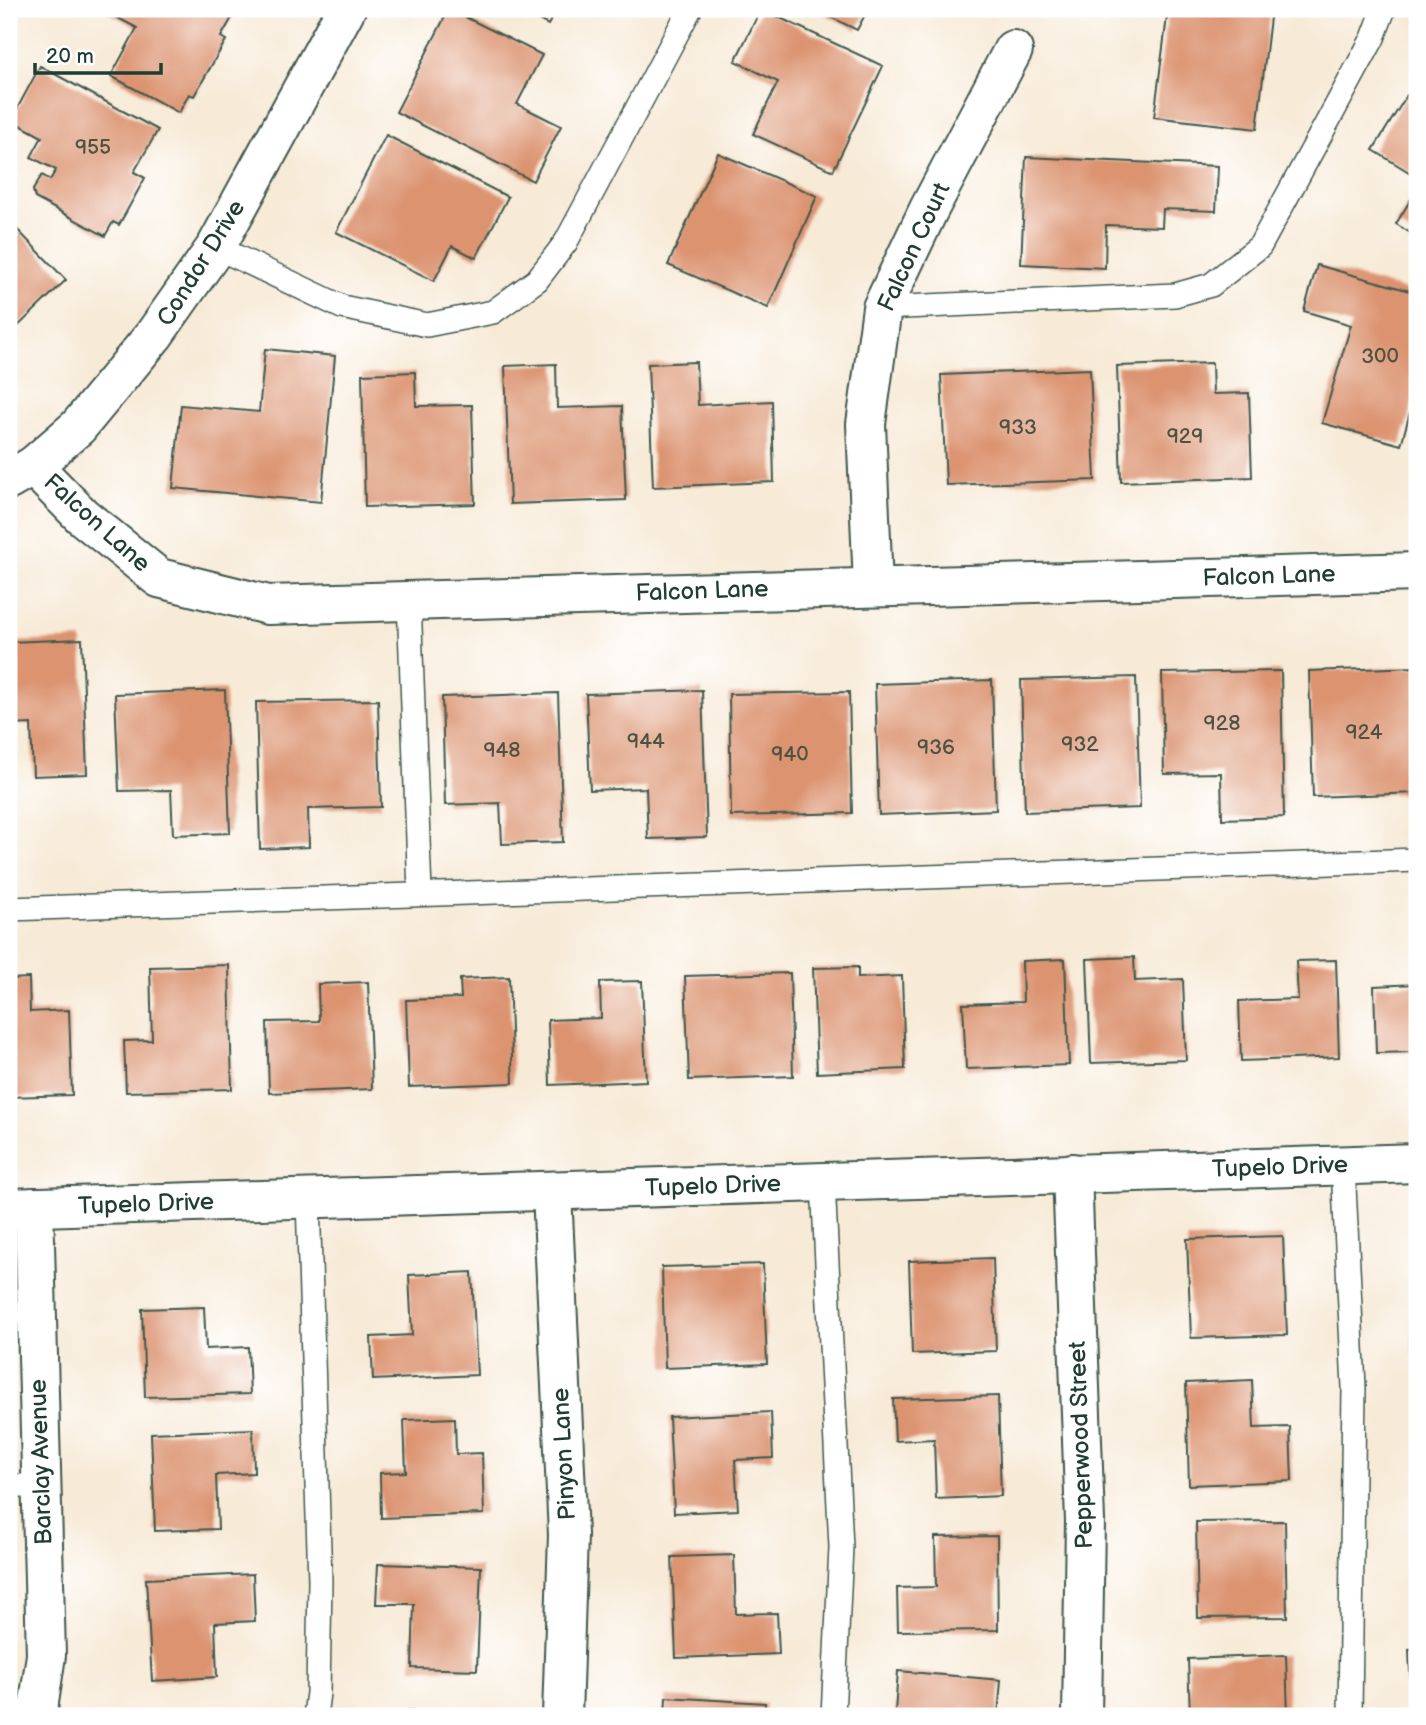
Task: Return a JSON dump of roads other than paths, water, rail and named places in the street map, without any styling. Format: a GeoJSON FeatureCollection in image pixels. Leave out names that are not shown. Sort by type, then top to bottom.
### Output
{"type":"FeatureCollection","features":[{"type":"Feature","properties":{"kind":"street","name":"Condor Drive"},"geometry":{"type":"LineString","coordinates":[[21,473],[78,427],[146,345],[216,247],[346,9]]}},
{"type":"Feature","properties":{"kind":"street","name":"Falcon Court"},"geometry":{"type":"LineString","coordinates":[[873,586],[866,424],[882,308],[929,209],[1013,50]]}},
{"type":"Feature","properties":{"kind":"street","name":"Falcon Lane"},"geometry":{"type":"LineString","coordinates":[[21,473],[82,516],[159,578],[268,605],[1417,572]]}},
{"type":"Feature","properties":{"kind":"street","name":"Tupelo Drive"},"geometry":{"type":"LineString","coordinates":[[21,1208],[1417,1163]]}},
{"type":"Feature","properties":{"kind":"street","name":"Pepperwood Street"},"geometry":{"type":"LineString","coordinates":[[1072,1173],[1086,1521],[1082,1716]]}},
{"type":"Feature","properties":{"kind":"street","name":"Pinyon Lane"},"geometry":{"type":"LineString","coordinates":[[552,1192],[568,1535],[562,1716]]}},
{"type":"Feature","properties":{"kind":"street","name":"Barclay Avenue"},"geometry":{"type":"LineString","coordinates":[[21,1208],[25,1486],[46,1655],[37,1716]]}},
{"type":"Feature","properties":{"kind":"lane"},"geometry":{"type":"LineString","coordinates":[[216,247],[342,307],[427,325],[493,312],[537,280],[566,242],[690,9]]}},
{"type":"Feature","properties":{"kind":"lane"},"geometry":{"type":"LineString","coordinates":[[882,308],[1175,295],[1211,285],[1259,246],[1373,38],[1384,9]]}},
{"type":"Feature","properties":{"kind":"lane"},"geometry":{"type":"LineString","coordinates":[[409,600],[420,893]]}},
{"type":"Feature","properties":{"kind":"lane"},"geometry":{"type":"LineString","coordinates":[[9,909],[1417,860]]}},
{"type":"Feature","properties":{"kind":"lane"},"geometry":{"type":"LineString","coordinates":[[1343,1166],[1354,1387],[1350,1716]]}},
{"type":"Feature","properties":{"kind":"lane"},"geometry":{"type":"LineString","coordinates":[[822,1182],[841,1547],[833,1716]]}},
{"type":"Feature","properties":{"kind":"lane"},"geometry":{"type":"LineString","coordinates":[[308,1199],[320,1581],[318,1693],[315,1716]]}}]}
